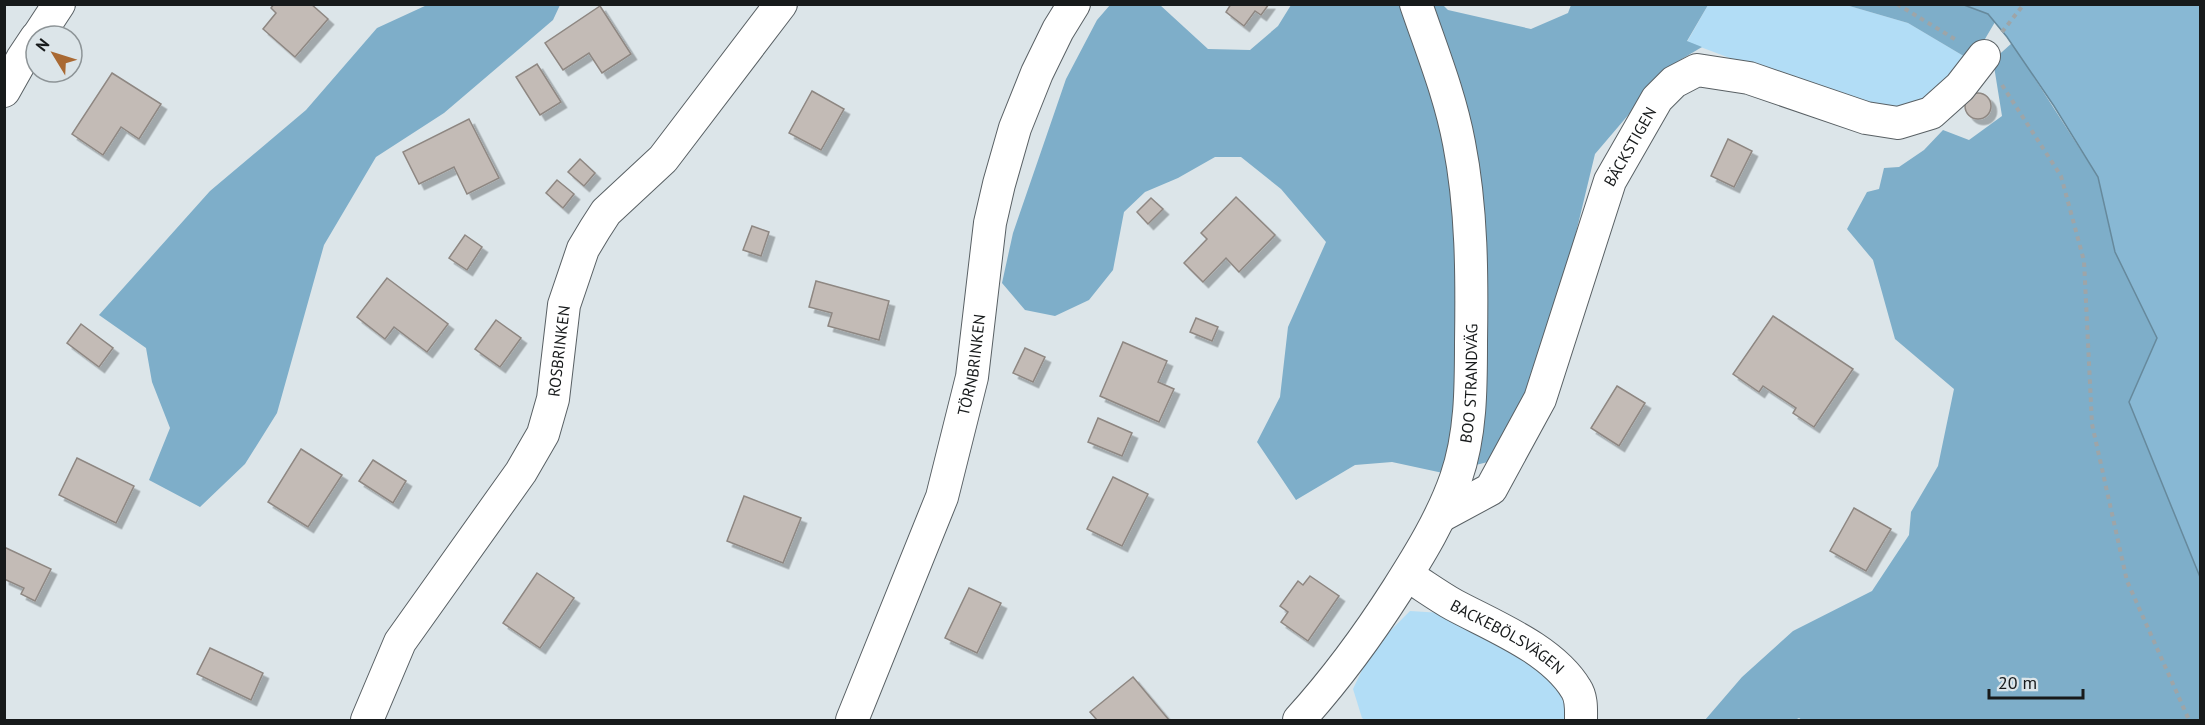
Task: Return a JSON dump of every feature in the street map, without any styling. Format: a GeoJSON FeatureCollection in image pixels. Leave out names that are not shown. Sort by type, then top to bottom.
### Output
{"type":"FeatureCollection","features":[{"type":"Feature","properties":{"kind":"street"},"geometry":{"type":"LineString","coordinates":[[46,24],[59,4]]}},
{"type":"Feature","properties":{"kind":"street","name":"ROSBRINKEN"},"geometry":{"type":"LineString","coordinates":[[367,720],[400,642],[521,472],[543,434],[553,399],[564,305],[583,249],[606,212],[663,159],[781,4]]}},
{"type":"Feature","properties":{"kind":"street","name":"TÖRNBRINKEN"},"geometry":{"type":"LineString","coordinates":[[852,720],[942,497],[956,449],[972,377],[990,223],[999,184],[1015,128],[1037,72],[1074,4]]}},
{"type":"Feature","properties":{"kind":"street","name":"BOO STRANDVÄG"},"geometry":{"type":"LineString","coordinates":[[1299,720],[1332,684],[1367,637],[1407,575],[1441,516],[1464,446],[1471,393],[1471,233],[1466,185],[1453,114],[1434,51],[1416,4]]}},
{"type":"Feature","properties":{"kind":"street"},"geometry":{"type":"LineString","coordinates":[[4,91],[24,56]]}},
{"type":"Feature","properties":{"kind":"street","name":"BÄCKSTIGEN"},"geometry":{"type":"LineString","coordinates":[[1441,516],[1491,489],[1540,399],[1610,181],[1657,99],[1674,82],[1697,70],[1749,78],[1866,118],[1898,123],[1931,113],[1960,87],[1984,56]]}},
{"type":"Feature","properties":{"kind":"street","name":"BACKEBÖLSVÄGEN"},"geometry":{"type":"LineString","coordinates":[[1407,575],[1452,604],[1518,638],[1544,657],[1565,675],[1577,690],[1581,706],[1581,720]]}},
{"type":"Feature","properties":{"kind":"path"},"geometry":{"type":"LineString","coordinates":[[1897,4],[1984,56],[2061,176],[2084,261],[2092,424],[2127,581],[2188,720]]}},
{"type":"Feature","properties":{"kind":"shaded area"},"geometry":{"type":"Polygon","coordinates":[[[427,5],[560,5],[553,20],[444,113],[376,157],[324,245],[277,413],[245,464],[200,507],[149,480],[170,428],[152,382],[146,348],[99,315],[210,191],[306,110],[377,28],[427,5]]]}},
{"type":"Feature","properties":{"kind":"shaded area"},"geometry":{"type":"Polygon","coordinates":[[[1110,5],[1160,5],[1208,49],[1250,50],[1278,26],[1291,5],[1443,5],[1448,10],[1531,29],[1568,13],[1571,5],[1708,5],[1687,41],[1702,47],[1670,66],[1595,154],[1568,266],[1517,426],[1492,461],[1443,473],[1392,462],[1355,465],[1296,500],[1257,442],[1280,397],[1288,327],[1326,242],[1281,189],[1241,157],[1215,157],[1178,178],[1145,192],[1124,212],[1113,270],[1089,300],[1055,316],[1025,310],[1002,283],[1013,233],[1066,79],[1097,20],[1110,5]]]}},
{"type":"Feature","properties":{"kind":"shaded area"},"geometry":{"type":"Polygon","coordinates":[[[1708,5],[1846,5],[1908,23],[1972,61],[1923,108],[1869,110],[1687,42],[1708,5]]]}},
{"type":"Feature","properties":{"kind":"shaded area"},"geometry":{"type":"Polygon","coordinates":[[[1846,5],[1965,5],[1988,14],[1995,22],[1972,61],[1908,23],[1846,5]]]}},
{"type":"Feature","properties":{"kind":"shaded area"},"geometry":{"type":"Polygon","coordinates":[[[1964,5],[2200,5],[2200,577],[2129,402],[2157,338],[2115,252],[2098,177],[2054,106],[2007,37],[1988,14],[1964,5]]]}},
{"type":"Feature","properties":{"kind":"shaded area"},"geometry":{"type":"Polygon","coordinates":[[[2012,43],[2098,177],[2115,250],[2157,338],[2129,402],[2200,577],[2200,720],[1802,720],[1799,718],[1795,720],[1705,720],[1742,677],[1793,631],[1872,591],[1909,535],[1911,512],[1938,466],[1954,389],[1895,339],[1873,260],[1847,229],[1867,192],[1879,189],[1884,168],[1899,167],[1924,150],[1943,130],[1969,140],[2002,116],[1993,60],[2012,43]]]}},
{"type":"Feature","properties":{"kind":"shaded area"},"geometry":{"type":"Polygon","coordinates":[[[1410,611],[1442,613],[1476,628],[1559,683],[1572,708],[1566,720],[1365,720],[1362,718],[1353,689],[1372,649],[1410,611]]]}},
{"type":"Feature","properties":{"kind":"building"},"geometry":{"type":"Polygon","coordinates":[[[274,4],[311,4],[328,19],[295,57],[263,29],[276,13],[271,8],[274,4]]]}},
{"type":"Feature","properties":{"kind":"building"},"geometry":{"type":"Polygon","coordinates":[[[1231,4],[1269,4],[1261,15],[1255,11],[1244,26],[1226,12],[1231,4]]]}},
{"type":"Feature","properties":{"kind":"building"},"geometry":{"type":"Polygon","coordinates":[[[600,6],[631,54],[602,73],[589,53],[563,70],[545,43],[600,6]]]}},
{"type":"Feature","properties":{"kind":"building"},"geometry":{"type":"Polygon","coordinates":[[[537,64],[561,102],[540,115],[516,77],[537,64]]]}},
{"type":"Feature","properties":{"kind":"building"},"geometry":{"type":"Polygon","coordinates":[[[112,73],[161,104],[139,139],[121,127],[103,155],[72,134],[112,73]]]}},
{"type":"Feature","properties":{"kind":"building"},"geometry":{"type":"Polygon","coordinates":[[[812,91],[844,109],[821,150],[789,133],[812,91]]]}},
{"type":"Feature","properties":{"kind":"building"},"geometry":{"type":"Polygon","coordinates":[[[1978,93],[1987,97],[1991,106],[1987,115],[1978,119],[1969,115],[1965,106],[1969,97],[1978,93]]]}},
{"type":"Feature","properties":{"kind":"building"},"geometry":{"type":"Polygon","coordinates":[[[469,119],[499,178],[467,194],[454,167],[419,184],[403,152],[469,119]]]}},
{"type":"Feature","properties":{"kind":"building"},"geometry":{"type":"Polygon","coordinates":[[[1728,139],[1752,151],[1734,187],[1711,176],[1728,139]]]}},
{"type":"Feature","properties":{"kind":"building"},"geometry":{"type":"Polygon","coordinates":[[[580,159],[595,173],[584,186],[568,172],[580,159]]]}},
{"type":"Feature","properties":{"kind":"building"},"geometry":{"type":"Polygon","coordinates":[[[557,180],[574,194],[563,208],[546,193],[557,180]]]}},
{"type":"Feature","properties":{"kind":"building"},"geometry":{"type":"Polygon","coordinates":[[[1236,197],[1275,235],[1239,272],[1226,258],[1203,282],[1184,263],[1207,239],[1201,233],[1236,197]]]}},
{"type":"Feature","properties":{"kind":"building"},"geometry":{"type":"Polygon","coordinates":[[[1151,198],[1163,209],[1148,224],[1137,212],[1151,198]]]}},
{"type":"Feature","properties":{"kind":"building"},"geometry":{"type":"Polygon","coordinates":[[[752,226],[769,232],[761,256],[743,250],[752,226]]]}},
{"type":"Feature","properties":{"kind":"building"},"geometry":{"type":"Polygon","coordinates":[[[465,235],[482,247],[467,270],[449,258],[465,235]]]}},
{"type":"Feature","properties":{"kind":"building"},"geometry":{"type":"Polygon","coordinates":[[[387,278],[448,324],[427,352],[394,327],[385,339],[357,317],[387,278]]]}},
{"type":"Feature","properties":{"kind":"building"},"geometry":{"type":"Polygon","coordinates":[[[816,281],[889,301],[879,340],[828,326],[832,313],[809,307],[816,281]]]}},
{"type":"Feature","properties":{"kind":"building"},"geometry":{"type":"Polygon","coordinates":[[[1773,316],[1853,369],[1814,427],[1793,413],[1796,408],[1763,386],[1759,392],[1733,374],[1773,316]]]}},
{"type":"Feature","properties":{"kind":"building"},"geometry":{"type":"Polygon","coordinates":[[[1196,318],[1218,327],[1212,341],[1190,332],[1196,318]]]}},
{"type":"Feature","properties":{"kind":"building"},"geometry":{"type":"Polygon","coordinates":[[[496,320],[521,338],[500,367],[475,349],[496,320]]]}},
{"type":"Feature","properties":{"kind":"building"},"geometry":{"type":"Polygon","coordinates":[[[81,324],[113,348],[99,367],[67,343],[81,324]]]}},
{"type":"Feature","properties":{"kind":"building"},"geometry":{"type":"Polygon","coordinates":[[[1123,342],[1167,361],[1158,382],[1174,389],[1159,422],[1100,396],[1123,342]]]}},
{"type":"Feature","properties":{"kind":"building"},"geometry":{"type":"Polygon","coordinates":[[[1025,348],[1045,357],[1033,382],[1013,373],[1025,348]]]}},
{"type":"Feature","properties":{"kind":"building"},"geometry":{"type":"Polygon","coordinates":[[[1617,386],[1645,403],[1619,446],[1591,428],[1617,386]]]}},
{"type":"Feature","properties":{"kind":"building"},"geometry":{"type":"Polygon","coordinates":[[[1098,418],[1132,433],[1122,456],[1088,442],[1098,418]]]}},
{"type":"Feature","properties":{"kind":"building"},"geometry":{"type":"Polygon","coordinates":[[[301,449],[342,475],[308,527],[268,502],[301,449]]]}},
{"type":"Feature","properties":{"kind":"building"},"geometry":{"type":"Polygon","coordinates":[[[77,458],[134,486],[116,523],[59,495],[77,458]]]}},
{"type":"Feature","properties":{"kind":"building"},"geometry":{"type":"Polygon","coordinates":[[[373,460],[406,481],[393,503],[359,481],[373,460]]]}},
{"type":"Feature","properties":{"kind":"building"},"geometry":{"type":"Polygon","coordinates":[[[1113,477],[1148,494],[1122,546],[1087,529],[1113,477]]]}},
{"type":"Feature","properties":{"kind":"building"},"geometry":{"type":"Polygon","coordinates":[[[744,496],[801,518],[783,563],[727,541],[744,496]]]}},
{"type":"Feature","properties":{"kind":"building"},"geometry":{"type":"Polygon","coordinates":[[[1854,508],[1891,529],[1866,571],[1830,551],[1854,508]]]}},
{"type":"Feature","properties":{"kind":"building"},"geometry":{"type":"Polygon","coordinates":[[[4,547],[51,569],[35,601],[21,594],[24,588],[4,579],[4,547]]]}},
{"type":"Feature","properties":{"kind":"building"},"geometry":{"type":"Polygon","coordinates":[[[537,573],[574,598],[540,648],[503,623],[537,573]]]}},
{"type":"Feature","properties":{"kind":"building"},"geometry":{"type":"Polygon","coordinates":[[[1310,576],[1339,596],[1308,641],[1281,622],[1288,612],[1280,606],[1298,581],[1303,585],[1310,576]]]}},
{"type":"Feature","properties":{"kind":"building"},"geometry":{"type":"Polygon","coordinates":[[[969,588],[1001,603],[977,653],[945,638],[969,588]]]}},
{"type":"Feature","properties":{"kind":"building"},"geometry":{"type":"Polygon","coordinates":[[[210,648],[263,673],[251,700],[197,674],[210,648]]]}},
{"type":"Feature","properties":{"kind":"building"},"geometry":{"type":"Polygon","coordinates":[[[1133,677],[1169,720],[1097,720],[1090,712],[1133,677]]]}}]}
